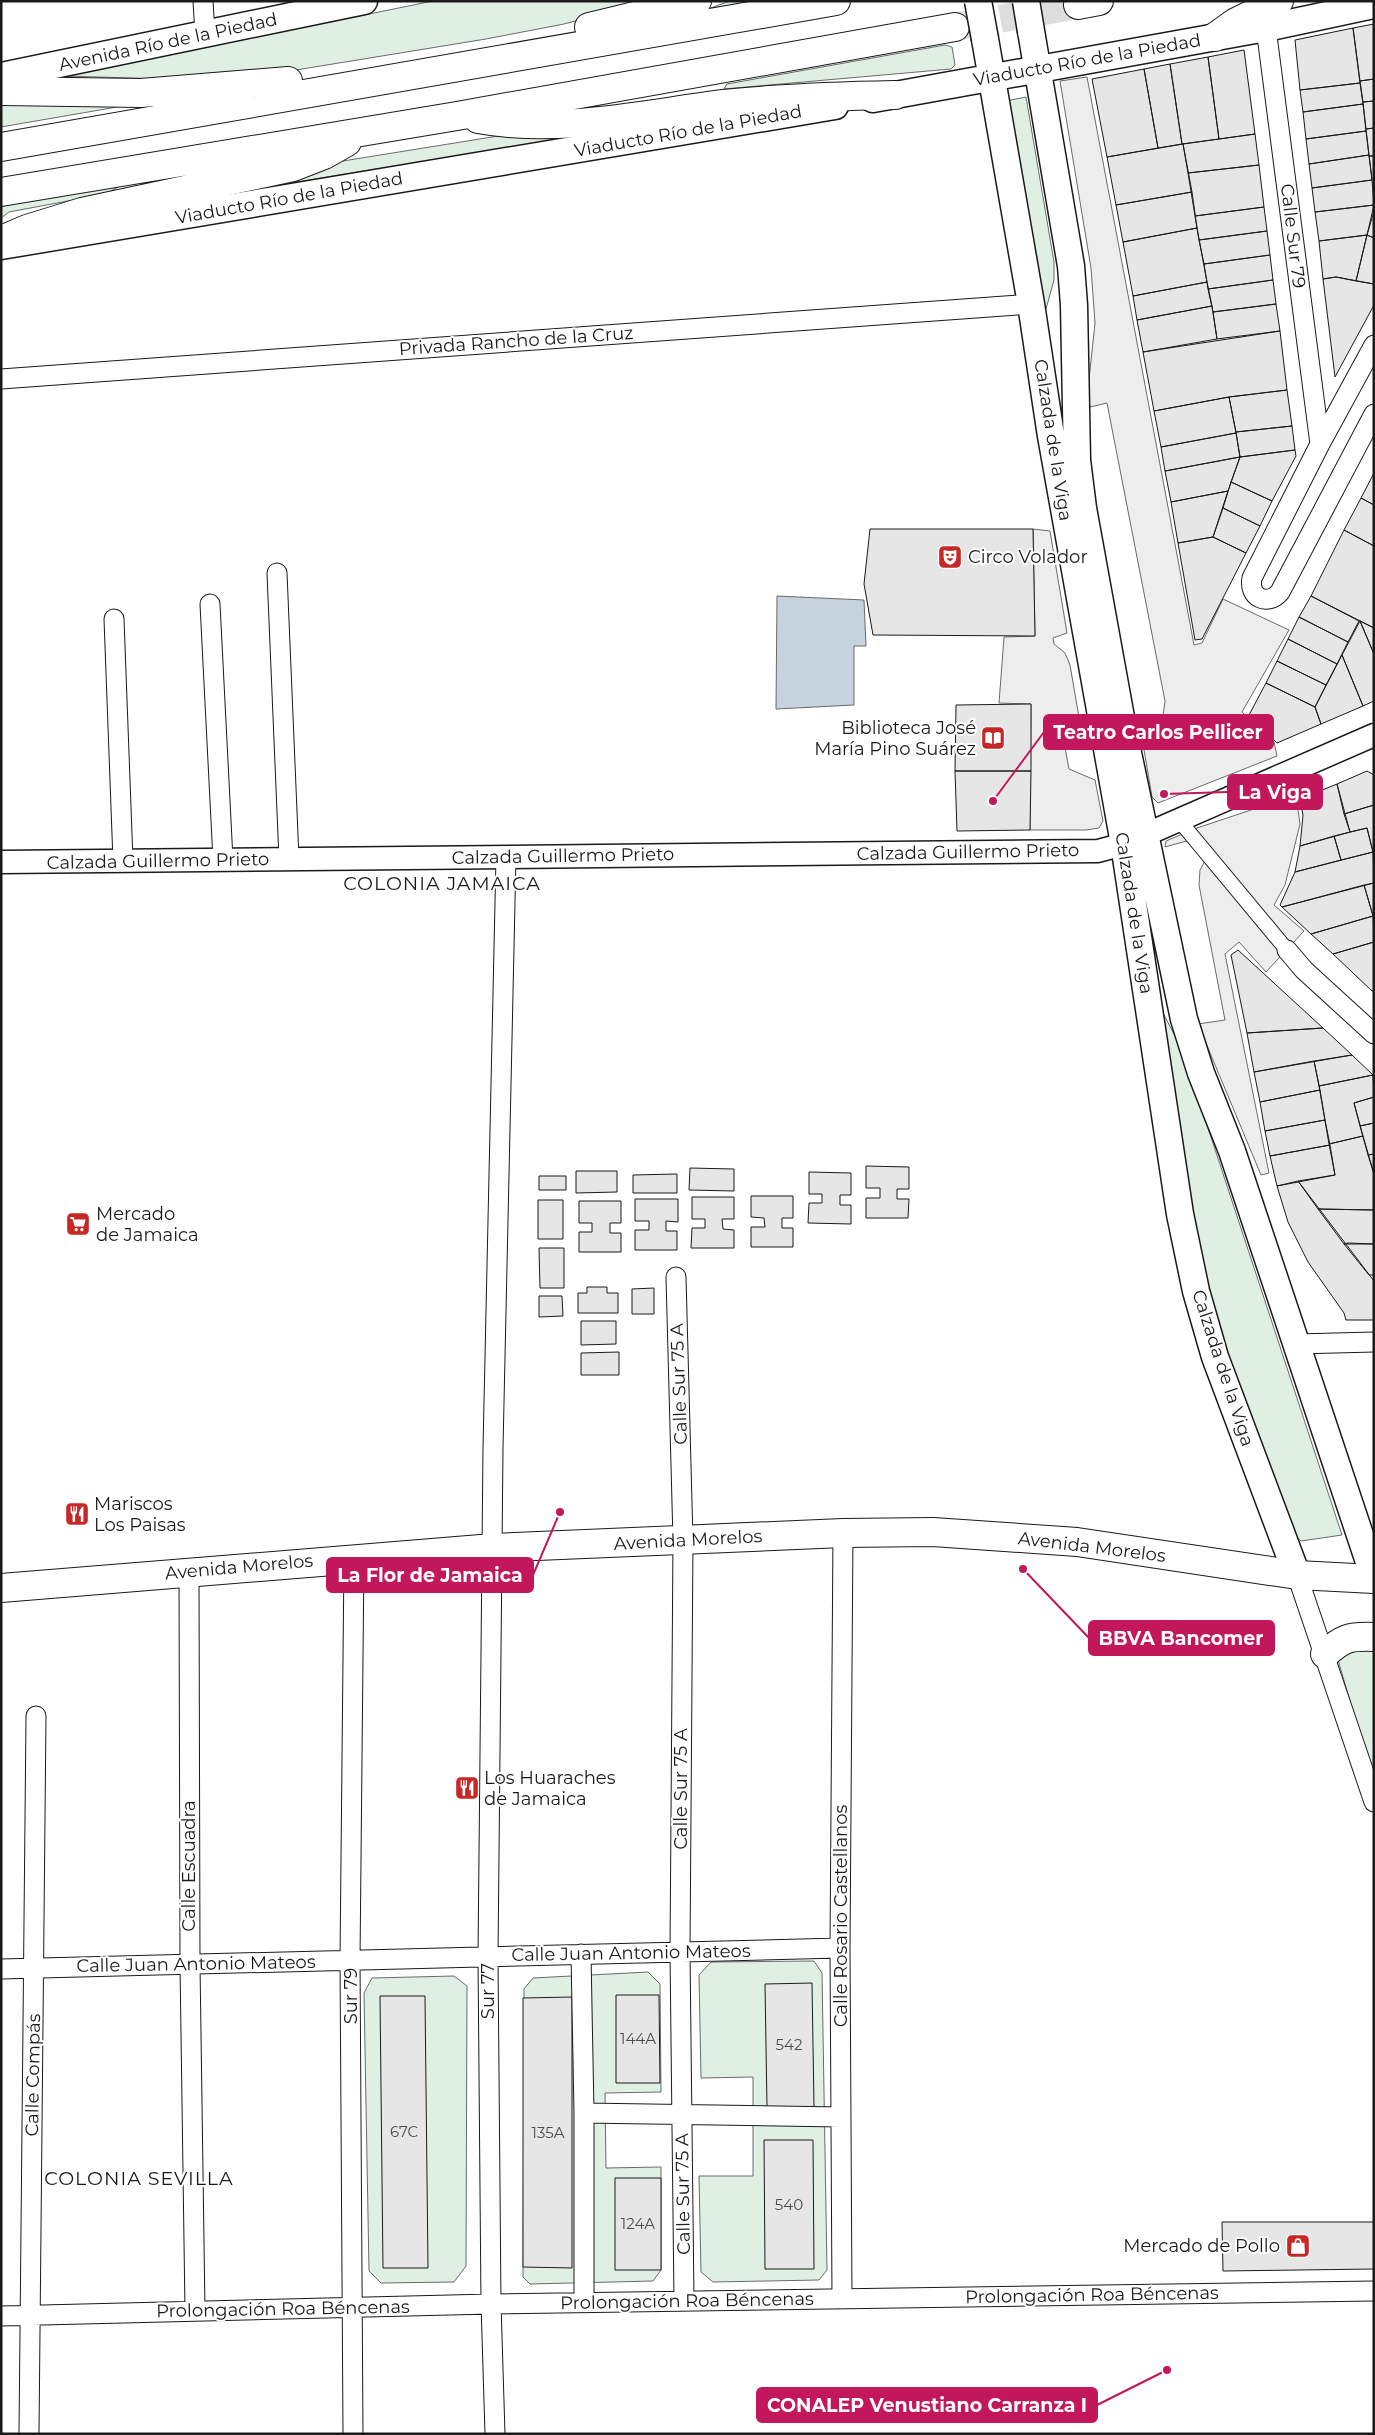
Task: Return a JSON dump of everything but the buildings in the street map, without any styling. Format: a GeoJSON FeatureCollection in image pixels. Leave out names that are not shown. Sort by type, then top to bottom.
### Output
{"type":"FeatureCollection","features":[{"type":"Feature","properties":{"kind":"main road","name":"Avenida Río de la Piedad"},"geometry":{"type":"LineString","coordinates":[[1,76],[364,1]]}},
{"type":"Feature","properties":{"kind":"main road"},"geometry":{"type":"LineString","coordinates":[[490,62],[528,45],[565,33],[697,1]]}},
{"type":"Feature","properties":{"kind":"main road"},"geometry":{"type":"LineString","coordinates":[[1,147],[836,1]]}},
{"type":"Feature","properties":{"kind":"main road","name":"Calzada de la Viga"},"geometry":{"type":"LineString","coordinates":[[978,1],[1031,304],[1055,460],[1134,840],[1201,1074],[1232,1151],[1374,1578]]}},
{"type":"Feature","properties":{"kind":"main road","name":"Calzada de la Viga"},"geometry":{"type":"LineString","coordinates":[[1026,1],[1071,266],[1074,305],[1077,460],[1134,840],[1140,949],[1180,1214],[1196,1291],[1216,1356],[1297,1575]]}},
{"type":"Feature","properties":{"kind":"main road"},"geometry":{"type":"LineString","coordinates":[[1215,37],[1236,22],[1279,1]]}},
{"type":"Feature","properties":{"kind":"main road","name":"Viaducto Río de la Piedad"},"geometry":{"type":"LineString","coordinates":[[1,246],[895,95],[1266,28],[1374,5]]}},
{"type":"Feature","properties":{"kind":"main road"},"geometry":{"type":"LineString","coordinates":[[1,192],[457,116],[955,27]]}},
{"type":"Feature","properties":{"kind":"main road"},"geometry":{"type":"LineString","coordinates":[[1,91],[141,93],[316,79],[392,80]]}},
{"type":"Feature","properties":{"kind":"main road"},"geometry":{"type":"LineString","coordinates":[[457,116],[508,125],[557,125],[754,102],[895,95]]}},
{"type":"Feature","properties":{"kind":"main road"},"geometry":{"type":"LineString","coordinates":[[1,240],[27,229],[82,212],[293,167],[324,155],[363,132]]}},
{"type":"Feature","properties":{"kind":"main road"},"geometry":{"type":"LineString","coordinates":[[1055,460],[1062,407],[1075,374]]}},
{"type":"Feature","properties":{"kind":"main road"},"geometry":{"type":"LineString","coordinates":[[1140,949],[1154,971],[1183,1044],[1201,1074]]}},
{"type":"Feature","properties":{"kind":"main road","name":"Avenida Morelos"},"geometry":{"type":"LineString","coordinates":[[1,1588],[189,1571],[493,1548],[843,1533],[933,1532],[1077,1542],[1297,1575],[1374,1578]]}},
{"type":"Feature","properties":{"kind":"main road"},"geometry":{"type":"LineString","coordinates":[[1325,1654],[1341,1640],[1356,1636],[1374,1637]]}},
{"type":"Feature","properties":{"kind":"street"},"geometry":{"type":"LineString","coordinates":[[203,1],[205,34]]}},
{"type":"Feature","properties":{"kind":"street","name":"Calle Sur 79"},"geometry":{"type":"LineString","coordinates":[[1266,28],[1320,444]]}},
{"type":"Feature","properties":{"kind":"street","name":"Privada Rancho de la Cruz"},"geometry":{"type":"LineString","coordinates":[[1,379],[1031,304]]}},
{"type":"Feature","properties":{"kind":"street"},"geometry":{"type":"LineString","coordinates":[[1374,345],[1320,444],[1252,578],[1250,586],[1253,593],[1259,598],[1268,600],[1275,598],[1280,592],[1374,414]]}},
{"type":"Feature","properties":{"kind":"street"},"geometry":{"type":"LineString","coordinates":[[277,572],[289,859]]}},
{"type":"Feature","properties":{"kind":"street"},"geometry":{"type":"LineString","coordinates":[[210,604],[223,860]]}},
{"type":"Feature","properties":{"kind":"street"},"geometry":{"type":"LineString","coordinates":[[114,619],[124,861]]}},
{"type":"Feature","properties":{"kind":"street","name":"Calzada Guillermo Prieto"},"geometry":{"type":"LineString","coordinates":[[1,862],[1098,851],[1134,840],[1374,734]]}},
{"type":"Feature","properties":{"kind":"street"},"geometry":{"type":"LineString","coordinates":[[1178,820],[1304,970],[1374,1034]]}},
{"type":"Feature","properties":{"kind":"street","name":"Sur 77"},"geometry":{"type":"LineString","coordinates":[[496,2434],[491,2304],[488,1957],[493,1439],[506,857]]}},
{"type":"Feature","properties":{"kind":"street","name":"Calle Sur 75 A"},"geometry":{"type":"LineString","coordinates":[[676,1277],[683,1540],[680,1952],[684,2301]]}},
{"type":"Feature","properties":{"kind":"street"},"geometry":{"type":"LineString","coordinates":[[1296,1344],[1374,1342]]}},
{"type":"Feature","properties":{"kind":"street","name":"Calle Rosario Castellanos"},"geometry":{"type":"LineString","coordinates":[[842,2298],[840,1948],[843,1533]]}},
{"type":"Feature","properties":{"kind":"street","name":"Sur 79"},"geometry":{"type":"LineString","coordinates":[[353,2434],[350,1960],[354,1558]]}},
{"type":"Feature","properties":{"kind":"street","name":"Calle Escuadra"},"geometry":{"type":"LineString","coordinates":[[189,1571],[190,1964],[195,2311]]}},
{"type":"Feature","properties":{"kind":"street","name":"Calzada de la Viga"},"geometry":{"type":"LineString","coordinates":[[1297,1575],[1374,1802]]}},
{"type":"Feature","properties":{"kind":"street","name":"Calle Compás"},"geometry":{"type":"LineString","coordinates":[[29,2434],[36,1716]]}},
{"type":"Feature","properties":{"kind":"street","name":"Calle Juan Antonio Mateos"},"geometry":{"type":"LineString","coordinates":[[1,1968],[840,1948]]}},
{"type":"Feature","properties":{"kind":"street"},"geometry":{"type":"LineString","coordinates":[[582,1954],[584,2302]]}},
{"type":"Feature","properties":{"kind":"street"},"geometry":{"type":"LineString","coordinates":[[584,2113],[841,2117]]}},
{"type":"Feature","properties":{"kind":"street","name":"Prolongación Roa Béncenas"},"geometry":{"type":"LineString","coordinates":[[1,2316],[584,2302],[1374,2291]]}},
{"type":"Feature","properties":{"kind":"green space"},"geometry":{"type":"Polygon","coordinates":[[[433,1],[649,1],[564,24],[486,39],[296,70],[197,80],[64,76],[433,1]]]}},
{"type":"Feature","properties":{"kind":"green space"},"geometry":{"type":"Polygon","coordinates":[[[730,1],[757,1],[708,9],[730,1]]]}},
{"type":"Feature","properties":{"kind":"green space"},"geometry":{"type":"Polygon","coordinates":[[[945,45],[952,47],[955,65],[951,69],[724,89],[727,84],[945,45]]]}},
{"type":"Feature","properties":{"kind":"green space"},"geometry":{"type":"Polygon","coordinates":[[[1,96],[146,102],[1,127],[1,96]]]}},
{"type":"Feature","properties":{"kind":"green space"},"geometry":{"type":"Polygon","coordinates":[[[1026,97],[1054,262],[1054,280],[1046,309],[1042,307],[1006,101],[1026,97]]]}},
{"type":"Feature","properties":{"kind":"green space"},"geometry":{"type":"Polygon","coordinates":[[[517,133],[549,135],[560,139],[254,189],[318,165],[517,133]]]}},
{"type":"Feature","properties":{"kind":"green space"},"geometry":{"type":"Polygon","coordinates":[[[122,185],[105,194],[9,212],[1,218],[1,206],[122,185]]]}},
{"type":"Feature","properties":{"kind":"green space"},"geometry":{"type":"Polygon","coordinates":[[[1160,1007],[1176,1038],[1209,1131],[1342,1535],[1301,1541],[1295,1536],[1280,1503],[1215,1316],[1190,1237],[1160,1007]]]}},
{"type":"Feature","properties":{"kind":"green space"},"geometry":{"type":"Polygon","coordinates":[[[1374,1643],[1374,1783],[1338,1660],[1340,1653],[1374,1643]]]}},
{"type":"Feature","properties":{"kind":"green space"},"geometry":{"type":"Polygon","coordinates":[[[814,1961],[822,1973],[827,2270],[819,2280],[713,2282],[701,2272],[699,2176],[753,2176],[753,2077],[701,2078],[699,1975],[711,1962],[814,1961]]]}},
{"type":"Feature","properties":{"kind":"green space"},"geometry":{"type":"Polygon","coordinates":[[[648,1972],[660,1984],[661,2092],[605,2093],[606,2168],[661,2167],[661,2270],[653,2281],[530,2284],[523,2277],[524,1989],[533,1978],[648,1972]]]}},
{"type":"Feature","properties":{"kind":"green space"},"geometry":{"type":"Polygon","coordinates":[[[454,1976],[467,1986],[466,2266],[454,2282],[381,2283],[369,2271],[364,1993],[372,1978],[454,1976]]]}},
{"type":"Feature","properties":{"kind":"shaded area"},"geometry":{"type":"Polygon","coordinates":[[[1087,77],[1194,645],[1202,643],[1223,599],[1289,630],[1242,712],[1274,742],[1277,756],[1158,803],[1152,797],[1143,744],[1161,730],[1165,701],[1107,403],[1086,408],[1095,323],[1091,268],[1060,81],[1087,77]]]}},
{"type":"Feature","properties":{"kind":"shaded area"},"geometry":{"type":"Polygon","coordinates":[[[1033,529],[1050,531],[1067,633],[1053,638],[1054,644],[1065,653],[1070,665],[1080,723],[1061,726],[1069,769],[1095,780],[1103,821],[1099,828],[1086,830],[1030,830],[1031,704],[999,703],[1004,637],[1035,636],[1033,529]]]}},
{"type":"Feature","properties":{"kind":"shaded area"},"geometry":{"type":"Polygon","coordinates":[[[777,596],[864,600],[866,646],[854,646],[854,705],[776,709],[777,596]]]}},
{"type":"Feature","properties":{"kind":"shaded area"},"geometry":{"type":"Polygon","coordinates":[[[1296,795],[1300,824],[1285,885],[1274,905],[1304,931],[1266,972],[1239,942],[1225,954],[1269,1173],[1261,1175],[1198,1024],[1225,1020],[1199,885],[1200,870],[1207,857],[1190,840],[1165,847],[1166,841],[1197,828],[1296,795]]]}},
{"type":"Feature","properties":{"kind":"tunnel"},"geometry":{"type":"LineString","coordinates":[[959,26],[1078,5]]}},
{"type":"Feature","properties":{"kind":"place","name":"Circo Volador"},"geometry":{"type":"Point","coordinates":[950,557]}},
{"type":"Feature","properties":{"kind":"place","name":"Biblioteca José María Pino Suárez"},"geometry":{"type":"Point","coordinates":[993,738]}},
{"type":"Feature","properties":{"kind":"place","name":"La Viga"},"geometry":{"type":"Point","coordinates":[1164,794]}},
{"type":"Feature","properties":{"kind":"place","name":"Teatro Carlos Pellicer"},"geometry":{"type":"Point","coordinates":[993,801]}},
{"type":"Feature","properties":{"kind":"place","name":"Mercado de Jamaica"},"geometry":{"type":"Point","coordinates":[78,1224]}},
{"type":"Feature","properties":{"kind":"place","name":"La Flor de Jamaica"},"geometry":{"type":"Point","coordinates":[560,1512]}},
{"type":"Feature","properties":{"kind":"place","name":"Mariscos Los Paisas"},"geometry":{"type":"Point","coordinates":[77,1514]}},
{"type":"Feature","properties":{"kind":"place","name":"BBVA Bancomer"},"geometry":{"type":"Point","coordinates":[1023,1569]}},
{"type":"Feature","properties":{"kind":"place","name":"Los Huaraches de Jamaica"},"geometry":{"type":"Point","coordinates":[467,1788]}},
{"type":"Feature","properties":{"kind":"place","name":"Mercado de Pollo"},"geometry":{"type":"Point","coordinates":[1298,2246]}},
{"type":"Feature","properties":{"kind":"place","name":"CONALEP Venustiano Carranza I"},"geometry":{"type":"Point","coordinates":[1167,2370]}},
{"type":"Feature","properties":{"kind":"district","name":"COLONIA JAMAICA"},"geometry":{"type":"Point","coordinates":[442,883]}},
{"type":"Feature","properties":{"kind":"district","name":"COLONIA SEVILLA"},"geometry":{"type":"Point","coordinates":[139,2178]}}]}
